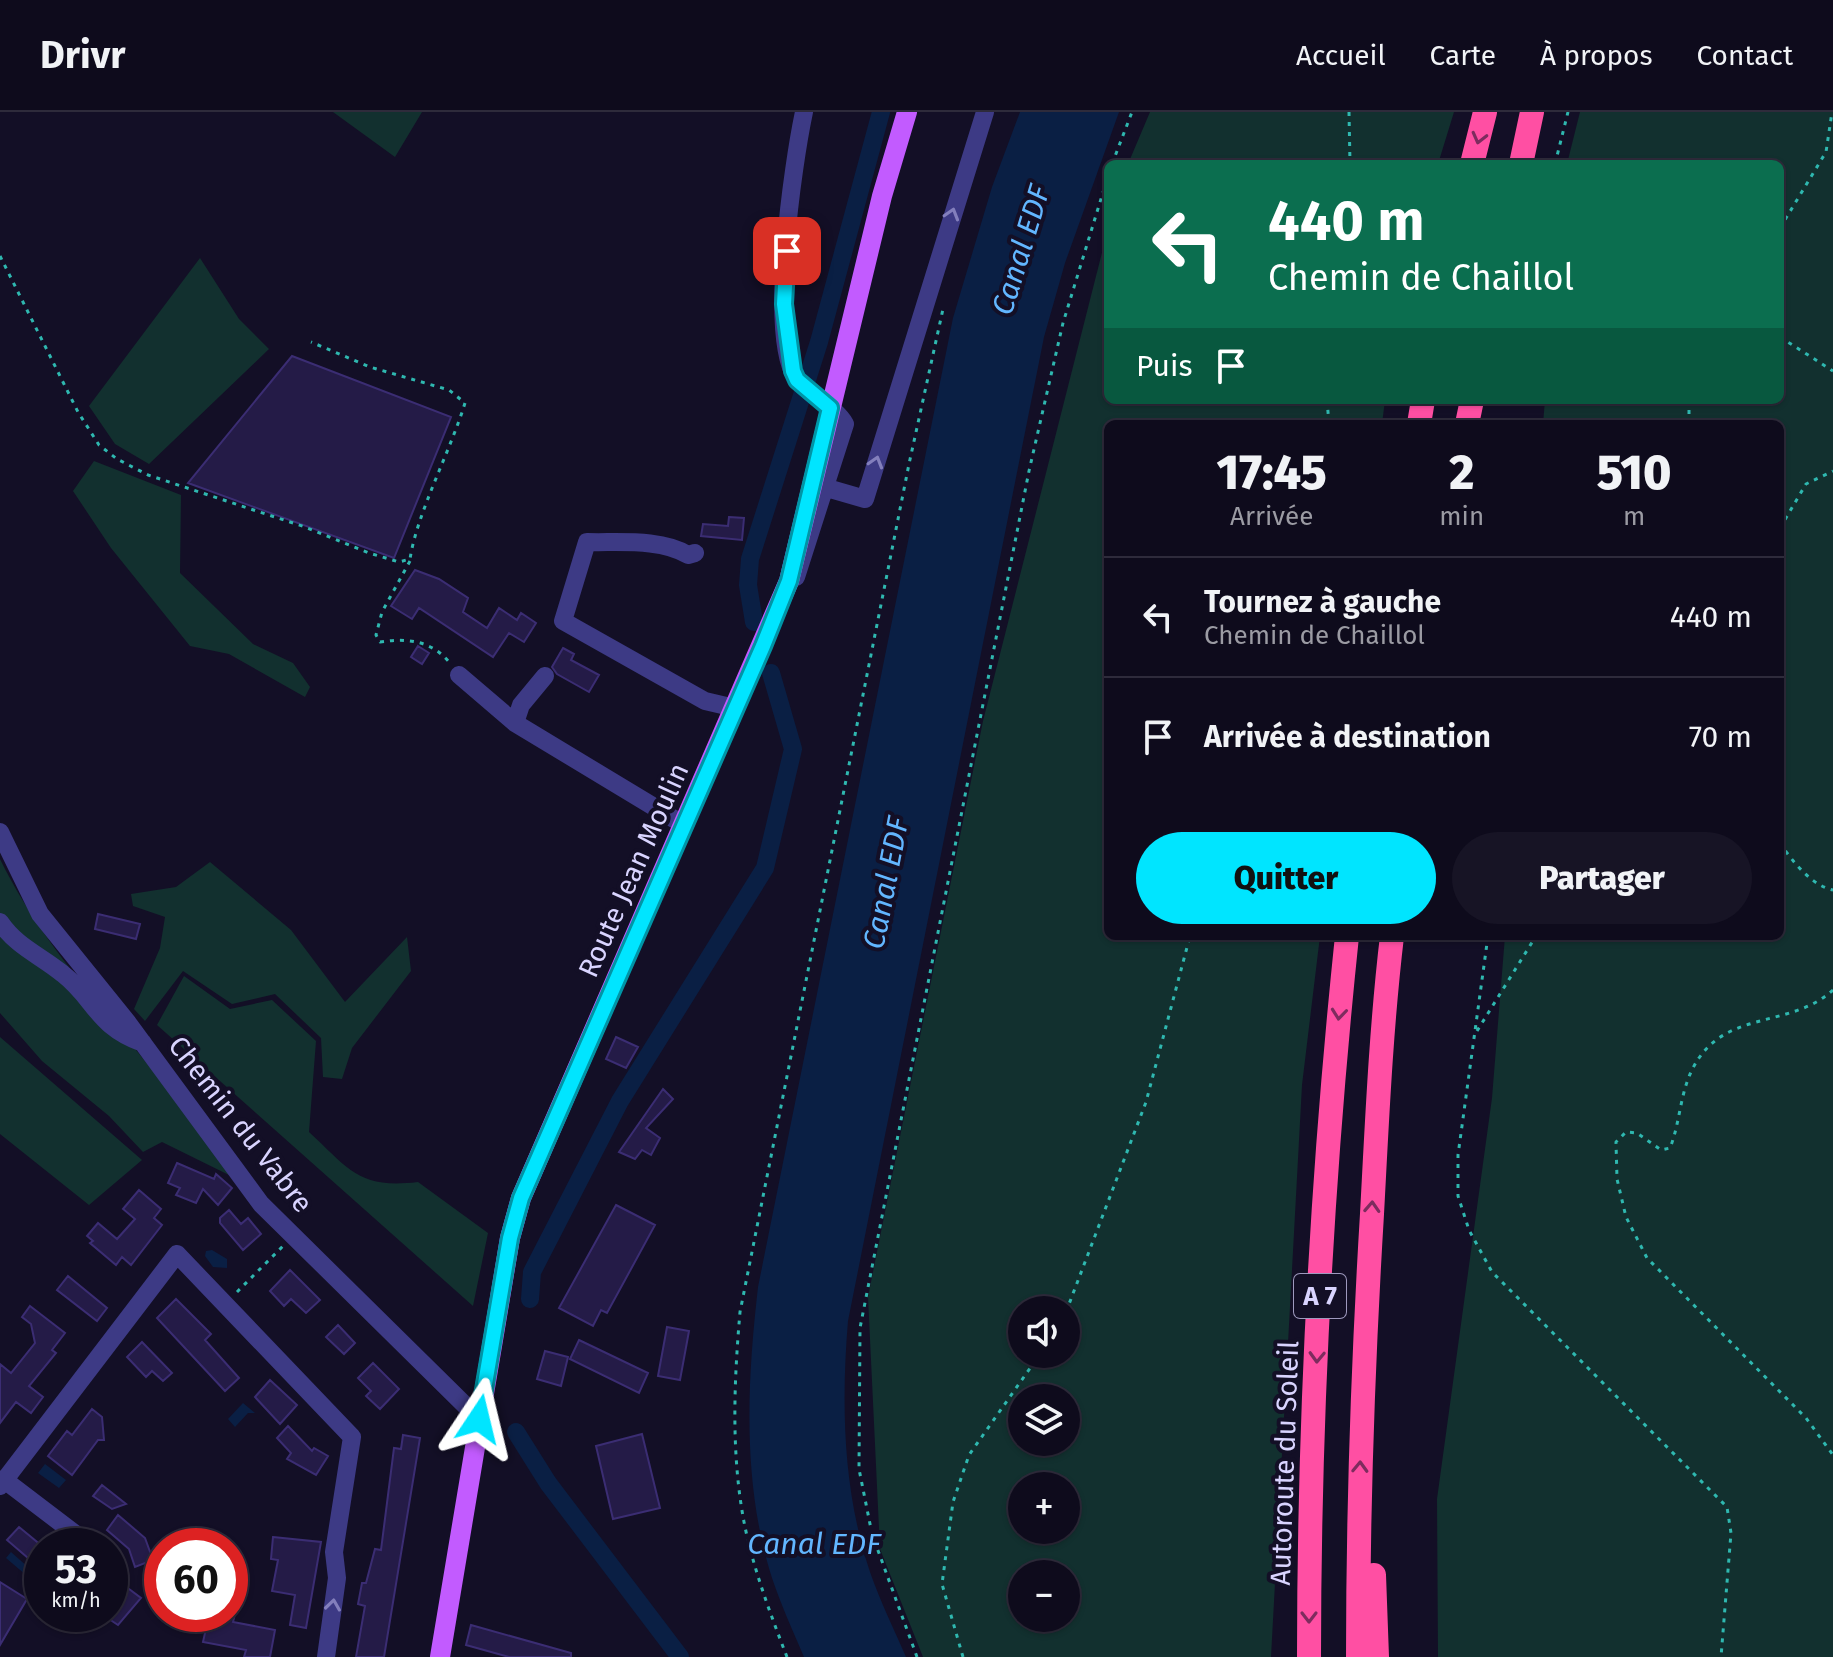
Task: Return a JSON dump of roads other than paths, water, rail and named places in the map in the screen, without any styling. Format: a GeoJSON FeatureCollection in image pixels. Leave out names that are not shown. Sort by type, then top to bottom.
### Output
{"type":"FeatureCollection","features":[{"type":"Feature","properties":{"kind":"highway"},"geometry":{"type":"LineString","coordinates":[[1473,160],[1485,112]]}},
{"type":"Feature","properties":{"kind":"highway"},"geometry":{"type":"LineString","coordinates":[[1522,160],[1532,112]]}},
{"type":"Feature","properties":{"kind":"highway","name":"Autoroute du Soleil"},"geometry":{"type":"LineString","coordinates":[[1309,1657],[1309,1551],[1321,1273],[1347,940]]}},
{"type":"Feature","properties":{"kind":"highway","name":"A 7"},"geometry":{"type":"LineString","coordinates":[[1358,1657],[1358,1526],[1383,1015],[1392,940]]}},
{"type":"Feature","properties":{"kind":"highway"},"geometry":{"type":"LineString","coordinates":[[1358,1526],[1373,1561],[1377,1657]]}},
{"type":"Feature","properties":{"kind":"main road","name":"Route Jean Moulin"},"geometry":{"type":"LineString","coordinates":[[440,1657],[510,1238],[521,1198],[789,581],[882,196],[907,112]]}},
{"type":"Feature","properties":{"kind":"street"},"geometry":{"type":"LineString","coordinates":[[776,612],[802,566],[845,424],[797,380],[788,348],[784,304],[789,198],[804,112]]}},
{"type":"Feature","properties":{"kind":"street"},"geometry":{"type":"LineString","coordinates":[[827,488],[855,504],[865,499],[985,112]]}},
{"type":"Feature","properties":{"kind":"street"},"geometry":{"type":"LineString","coordinates":[[695,553],[688,555],[678,549],[646,544],[587,542],[563,621],[705,701],[735,708]]}},
{"type":"Feature","properties":{"kind":"street"},"geometry":{"type":"LineString","coordinates":[[459,675],[515,723],[684,825]]}},
{"type":"Feature","properties":{"kind":"street"},"geometry":{"type":"LineString","coordinates":[[515,723],[521,705],[545,676]]}},
{"type":"Feature","properties":{"kind":"street","name":"Chemin du Vabre"},"geometry":{"type":"LineString","coordinates":[[0,832],[40,914],[143,1043],[261,1204],[479,1419]]}},
{"type":"Feature","properties":{"kind":"street"},"geometry":{"type":"LineString","coordinates":[[0,922],[12,940],[63,974],[118,1034],[143,1043]]}},
{"type":"Feature","properties":{"kind":"street"},"geometry":{"type":"LineString","coordinates":[[67,1528],[2,1482],[177,1254],[352,1437],[334,1552],[337,1578],[326,1657]]}},
{"type":"Feature","properties":{"kind":"water","name":"Canal EDF"},"geometry":{"type":"Polygon","coordinates":[[[1020,112],[1119,112],[1065,263],[1044,337],[848,1321],[846,1448],[854,1510],[870,1572],[906,1657],[804,1657],[772,1578],[762,1542],[751,1470],[751,1360],[758,1287],[953,318],[992,187],[1020,112]]]}},
{"type":"Feature","properties":{"kind":"water"},"geometry":{"type":"Polygon","coordinates":[[[212,1250],[227,1259],[227,1268],[213,1267],[205,1256],[206,1251],[212,1250]]]}},
{"type":"Feature","properties":{"kind":"water"},"geometry":{"type":"Polygon","coordinates":[[[243,1403],[255,1413],[248,1413],[235,1427],[228,1419],[243,1403]]]}},
{"type":"Feature","properties":{"kind":"water"},"geometry":{"type":"Polygon","coordinates":[[[45,1464],[66,1480],[59,1488],[38,1473],[45,1464]]]}},
{"type":"Feature","properties":{"kind":"water"},"geometry":{"type":"Polygon","coordinates":[[[11,1552],[24,1564],[24,1573],[6,1558],[11,1552]]]}},
{"type":"Feature","properties":{"kind":"waterway"},"geometry":{"type":"LineString","coordinates":[[754,622],[748,585],[750,559],[819,342],[881,112]]}},
{"type":"Feature","properties":{"kind":"waterway"},"geometry":{"type":"LineString","coordinates":[[530,1299],[532,1272],[620,1101],[765,868],[793,749],[771,673]]}},
{"type":"Feature","properties":{"kind":"waterway"},"geometry":{"type":"LineString","coordinates":[[516,1432],[548,1483],[680,1657]]}}]}
